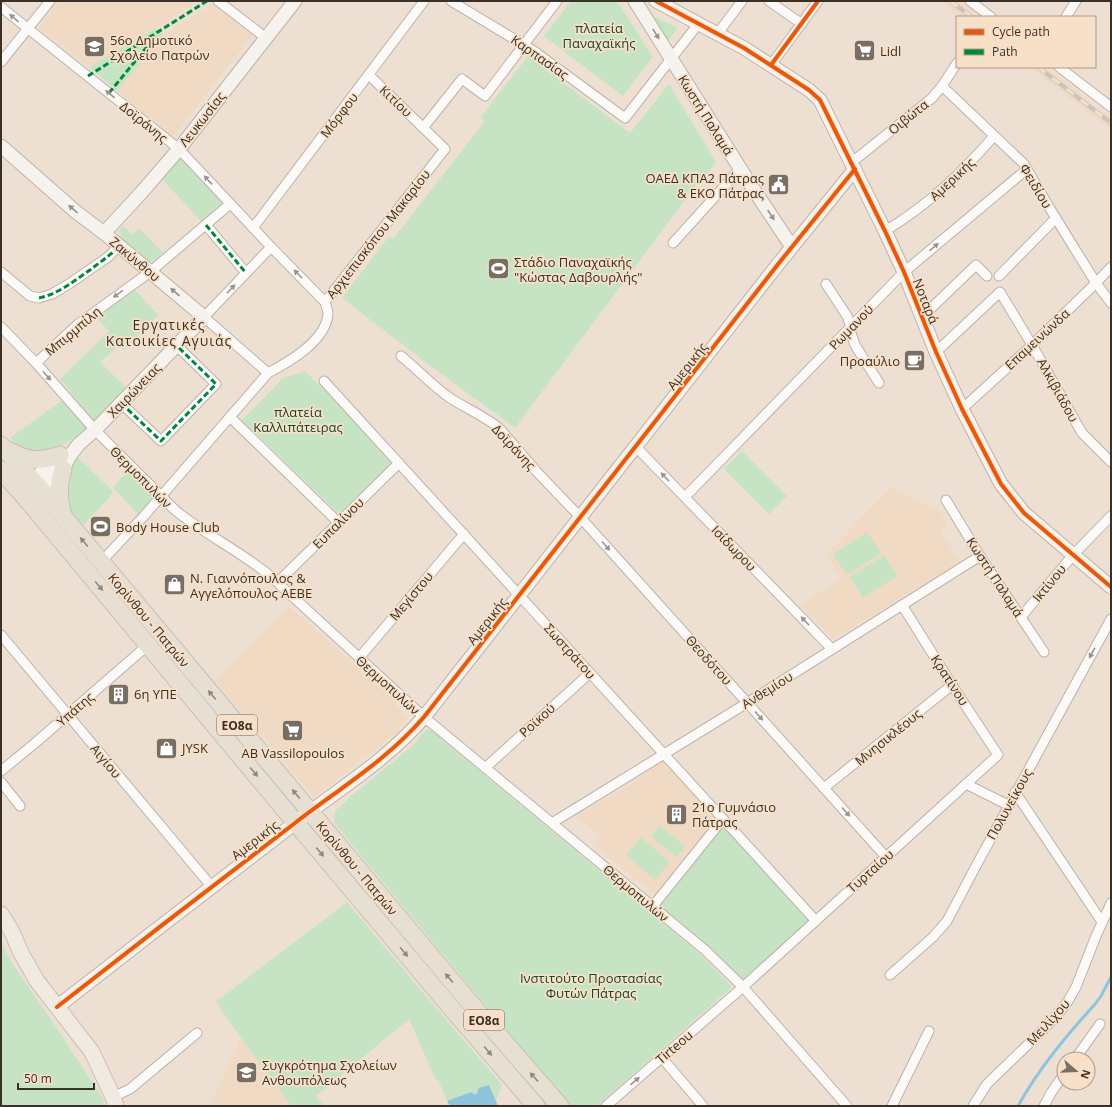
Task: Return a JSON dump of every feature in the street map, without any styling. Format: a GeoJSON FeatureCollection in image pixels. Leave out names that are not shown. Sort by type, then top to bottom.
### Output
{"type":"FeatureCollection","features":[{"type":"Feature","properties":{"kind":"highway"},"geometry":{"type":"LineString","coordinates":[[3,447],[20,457],[33,460],[68,456],[59,490],[60,504],[64,519]]}},
{"type":"Feature","properties":{"kind":"highway","name":"Κορίνθου - Πατρών"},"geometry":{"type":"LineString","coordinates":[[3,447],[31,491],[148,645],[453,1010],[536,1106]]}},
{"type":"Feature","properties":{"kind":"highway","name":"Κορίνθου - Πατρών"},"geometry":{"type":"LineString","coordinates":[[1,470],[31,491],[64,519],[461,992],[560,1106]]}},
{"type":"Feature","properties":{"kind":"main road"},"geometry":{"type":"LineString","coordinates":[[1,914],[37,981],[92,1052],[115,1102]]}},
{"type":"Feature","properties":{"kind":"street"},"geometry":{"type":"LineString","coordinates":[[1,62],[50,1]]}},
{"type":"Feature","properties":{"kind":"street"},"geometry":{"type":"LineString","coordinates":[[218,1],[266,38]]}},
{"type":"Feature","properties":{"kind":"street","name":"Λευκωσίας"},"geometry":{"type":"LineString","coordinates":[[104,233],[179,149],[295,1]]}},
{"type":"Feature","properties":{"kind":"street","name":"Μόρφου"},"geometry":{"type":"LineString","coordinates":[[253,228],[424,1]]}},
{"type":"Feature","properties":{"kind":"street","name":"Καρπασίας"},"geometry":{"type":"LineString","coordinates":[[451,1],[524,44],[625,118],[672,60]]}},
{"type":"Feature","properties":{"kind":"street"},"geometry":{"type":"LineString","coordinates":[[524,44],[557,1]]}},
{"type":"Feature","properties":{"kind":"street","name":"Κωστή Παλαμά"},"geometry":{"type":"LineString","coordinates":[[636,1],[740,169],[792,247]]}},
{"type":"Feature","properties":{"kind":"street","name":"Νοταρά"},"geometry":{"type":"LineString","coordinates":[[656,1],[744,48],[812,92],[820,100],[885,231],[904,272],[936,352],[962,409],[1000,484],[1024,512],[1111,587]]}},
{"type":"Feature","properties":{"kind":"street"},"geometry":{"type":"LineString","coordinates":[[718,33],[742,1]]}},
{"type":"Feature","properties":{"kind":"street"},"geometry":{"type":"LineString","coordinates":[[769,1],[802,24]]}},
{"type":"Feature","properties":{"kind":"street"},"geometry":{"type":"LineString","coordinates":[[771,65],[818,1]]}},
{"type":"Feature","properties":{"kind":"street"},"geometry":{"type":"LineString","coordinates":[[970,1],[990,16]]}},
{"type":"Feature","properties":{"kind":"street"},"geometry":{"type":"LineString","coordinates":[[1067,16],[1076,1]]}},
{"type":"Feature","properties":{"kind":"street","name":"Δοϊράνης"},"geometry":{"type":"LineString","coordinates":[[1,7],[179,149],[325,302]]}},
{"type":"Feature","properties":{"kind":"street"},"geometry":{"type":"LineString","coordinates":[[672,60],[699,23]]}},
{"type":"Feature","properties":{"kind":"street","name":"Κιτίου"},"geometry":{"type":"LineString","coordinates":[[423,128],[462,79],[485,96],[524,44]]}},
{"type":"Feature","properties":{"kind":"street","name":"Οιβώτα"},"geometry":{"type":"LineString","coordinates":[[853,166],[929,100],[942,86],[956,65]]}},
{"type":"Feature","properties":{"kind":"street"},"geometry":{"type":"LineString","coordinates":[[1060,68],[1111,107]]}},
{"type":"Feature","properties":{"kind":"street","name":"Κιτίου"},"geometry":{"type":"LineString","coordinates":[[368,75],[445,148]]}},
{"type":"Feature","properties":{"kind":"street","name":"Φειδίου"},"geometry":{"type":"LineString","coordinates":[[942,86],[1019,158],[1027,168],[1048,207],[1096,283],[1111,303]]}},
{"type":"Feature","properties":{"kind":"street","name":"Αμερικής"},"geometry":{"type":"LineString","coordinates":[[885,231],[911,214],[938,193],[994,136]]}},
{"type":"Feature","properties":{"kind":"street","name":"Ζακύνθου"},"geometry":{"type":"LineString","coordinates":[[1,146],[58,196],[204,317],[268,373]]}},
{"type":"Feature","properties":{"kind":"street","name":"Αρχιεπισκόπου Μακαρίου"},"geometry":{"type":"LineString","coordinates":[[101,562],[161,497],[268,373],[287,364],[306,350],[316,338],[326,321],[328,312],[325,302],[445,148]]}},
{"type":"Feature","properties":{"kind":"street","name":"Αμερικής"},"geometry":{"type":"LineString","coordinates":[[57,1007],[295,822],[381,759],[424,717],[792,247],[853,166]]}},
{"type":"Feature","properties":{"kind":"street","name":"Ρωμανού"},"geometry":{"type":"LineString","coordinates":[[685,497],[904,272],[1027,168]]}},
{"type":"Feature","properties":{"kind":"street"},"geometry":{"type":"LineString","coordinates":[[673,243],[740,169]]}},
{"type":"Feature","properties":{"kind":"street","name":"Μπιρμπίλη"},"geometry":{"type":"LineString","coordinates":[[36,363],[77,325],[150,272],[230,204]]}},
{"type":"Feature","properties":{"kind":"street"},"geometry":{"type":"LineString","coordinates":[[999,276],[1056,218]]}},
{"type":"Feature","properties":{"kind":"street"},"geometry":{"type":"LineString","coordinates":[[206,225],[246,273]]}},
{"type":"Feature","properties":{"kind":"street"},"geometry":{"type":"LineString","coordinates":[[1,272],[27,294],[33,298],[39,298],[48,296],[69,284],[108,256],[119,246]]}},
{"type":"Feature","properties":{"kind":"street","name":"Χαιρώνειας"},"geometry":{"type":"LineString","coordinates":[[31,491],[95,430],[271,247]]}},
{"type":"Feature","properties":{"kind":"street"},"geometry":{"type":"LineString","coordinates":[[922,317],[976,266],[987,276]]}},
{"type":"Feature","properties":{"kind":"street","name":"Επαμεινώνδα"},"geometry":{"type":"LineString","coordinates":[[962,409],[1032,345],[1111,268]]}},
{"type":"Feature","properties":{"kind":"street"},"geometry":{"type":"LineString","coordinates":[[826,284],[847,316],[855,345],[879,383]]}},
{"type":"Feature","properties":{"kind":"street","name":"Αλκιβιάδου"},"geometry":{"type":"LineString","coordinates":[[936,352],[1000,292],[1082,433],[1111,462]]}},
{"type":"Feature","properties":{"kind":"street","name":"Θερμοπυλών"},"geometry":{"type":"LineString","coordinates":[[1,328],[36,363],[95,430],[161,497],[186,520],[246,558],[278,582],[424,717],[705,950],[743,987],[847,1106]]}},
{"type":"Feature","properties":{"kind":"street"},"geometry":{"type":"LineString","coordinates":[[121,403],[161,441],[216,384],[177,346]]}},
{"type":"Feature","properties":{"kind":"street","name":"Δοϊράνης"},"geometry":{"type":"LineString","coordinates":[[401,356],[439,390],[493,423],[500,429],[537,472],[580,517]]}},
{"type":"Feature","properties":{"kind":"street","name":"Σωστράτου"},"geometry":{"type":"LineString","coordinates":[[324,381],[816,921]]}},
{"type":"Feature","properties":{"kind":"street"},"geometry":{"type":"LineString","coordinates":[[230,417],[338,522]]}},
{"type":"Feature","properties":{"kind":"street","name":"Ισίδωρου"},"geometry":{"type":"LineString","coordinates":[[636,447],[832,648]]}},
{"type":"Feature","properties":{"kind":"street","name":"Ευπαλίνου"},"geometry":{"type":"LineString","coordinates":[[278,582],[398,463]]}},
{"type":"Feature","properties":{"kind":"street","name":"Κωστή Παλαμά"},"geometry":{"type":"LineString","coordinates":[[946,500],[980,556],[1044,652]]}},
{"type":"Feature","properties":{"kind":"street","name":"Ικτίνου"},"geometry":{"type":"LineString","coordinates":[[1021,617],[1073,555],[1111,516]]}},
{"type":"Feature","properties":{"kind":"street","name":"Θεοδότου"},"geometry":{"type":"LineString","coordinates":[[580,517],[886,857]]}},
{"type":"Feature","properties":{"kind":"street","name":"Μεγίστου"},"geometry":{"type":"LineString","coordinates":[[359,658],[464,534]]}},
{"type":"Feature","properties":{"kind":"street","name":"Ανθεμίου"},"geometry":{"type":"LineString","coordinates":[[552,823],[747,703],[980,556]]}},
{"type":"Feature","properties":{"kind":"street","name":"Κρατίνου"},"geometry":{"type":"LineString","coordinates":[[902,605],[952,685],[998,754]]}},
{"type":"Feature","properties":{"kind":"street","name":"Πολυνείκους"},"geometry":{"type":"LineString","coordinates":[[890,974],[944,926],[1015,792],[1111,619]]}},
{"type":"Feature","properties":{"kind":"street","name":"Αιγίου"},"geometry":{"type":"LineString","coordinates":[[1,635],[212,887]]}},
{"type":"Feature","properties":{"kind":"street","name":"Υπάτης"},"geometry":{"type":"LineString","coordinates":[[1,771],[148,645]]}},
{"type":"Feature","properties":{"kind":"street","name":"Ροϊκού"},"geometry":{"type":"LineString","coordinates":[[485,768],[590,673]]}},
{"type":"Feature","properties":{"kind":"street","name":"Μνησικλέους"},"geometry":{"type":"LineString","coordinates":[[824,788],[952,685]]}},
{"type":"Feature","properties":{"kind":"street","name":"Τυρταίου"},"geometry":{"type":"LineString","coordinates":[[743,987],[998,754]]}},
{"type":"Feature","properties":{"kind":"street"},"geometry":{"type":"LineString","coordinates":[[1,782],[20,806]]}},
{"type":"Feature","properties":{"kind":"street"},"geometry":{"type":"LineString","coordinates":[[966,784],[1008,805]]}},
{"type":"Feature","properties":{"kind":"street"},"geometry":{"type":"LineString","coordinates":[[1015,792],[1102,922]]}},
{"type":"Feature","properties":{"kind":"street"},"geometry":{"type":"LineString","coordinates":[[653,906],[723,819]]}},
{"type":"Feature","properties":{"kind":"street","name":"Μειλίχου"},"geometry":{"type":"LineString","coordinates":[[973,1106],[987,1084],[1046,1028],[1066,1004],[1076,987],[1111,903]]}},
{"type":"Feature","properties":{"kind":"street","name":"Tirteou"},"geometry":{"type":"LineString","coordinates":[[606,1106],[743,987]]}},
{"type":"Feature","properties":{"kind":"street"},"geometry":{"type":"LineString","coordinates":[[1081,1051],[1100,1024]]}},
{"type":"Feature","properties":{"kind":"street"},"geometry":{"type":"LineString","coordinates":[[892,1106],[929,1032]]}},
{"type":"Feature","properties":{"kind":"street"},"geometry":{"type":"LineString","coordinates":[[115,1102],[197,1033]]}},
{"type":"Feature","properties":{"kind":"street"},"geometry":{"type":"LineString","coordinates":[[662,1058],[703,1106]]}},
{"type":"Feature","properties":{"kind":"street"},"geometry":{"type":"LineString","coordinates":[[1044,1106],[1056,1086]]}},
{"type":"Feature","properties":{"kind":"shaded area","name":"56ο Δημοτικό Σχολείο Πατρών"},"geometry":{"type":"Polygon","coordinates":[[[59,1],[198,1],[156,28],[89,67],[39,27],[59,1]]]}},
{"type":"Feature","properties":{"kind":"shaded area"},"geometry":{"type":"Polygon","coordinates":[[[940,1],[960,1],[981,16],[961,16],[940,1]]]}},
{"type":"Feature","properties":{"kind":"shaded area"},"geometry":{"type":"Polygon","coordinates":[[[214,3],[254,33],[173,137],[117,91],[163,35],[214,3]]]}},
{"type":"Feature","properties":{"kind":"shaded area"},"geometry":{"type":"Polygon","coordinates":[[[1030,68],[1047,68],[1111,118],[1111,130],[1030,68]]]}},
{"type":"Feature","properties":{"kind":"shaded area"},"geometry":{"type":"Polygon","coordinates":[[[891,487],[940,511],[948,525],[940,531],[960,562],[833,639],[801,605],[841,579],[826,555],[891,487]]]}},
{"type":"Feature","properties":{"kind":"shaded area"},"geometry":{"type":"Polygon","coordinates":[[[289,606],[388,695],[408,718],[395,734],[314,797],[215,681],[289,606]]]}},
{"type":"Feature","properties":{"kind":"shaded area"},"geometry":{"type":"Polygon","coordinates":[[[664,760],[723,819],[657,896],[594,846],[601,837],[576,816],[632,784],[634,780],[664,760]]]}},
{"type":"Feature","properties":{"kind":"shaded area","name":"Συγκρότημα Σχολείων Ανθουπόλεως"},"geometry":{"type":"Polygon","coordinates":[[[241,1038],[291,1106],[210,1106],[241,1038]]]}},
{"type":"Feature","properties":{"kind":"green space","name":"πλατεία Παναχαϊκής"},"geometry":{"type":"Polygon","coordinates":[[[571,1],[615,1],[621,7],[653,57],[623,96],[544,36],[571,1]]]}},
{"type":"Feature","properties":{"kind":"green space"},"geometry":{"type":"Polygon","coordinates":[[[651,15],[678,28],[667,42],[651,15]]]}},
{"type":"Feature","properties":{"kind":"green space"},"geometry":{"type":"Polygon","coordinates":[[[156,28],[163,35],[117,91],[89,67],[156,28]]]}},
{"type":"Feature","properties":{"kind":"green space","name":"Στάδιο Παναχαϊκής \"Κώστας Δαβουρλής\""},"geometry":{"type":"Polygon","coordinates":[[[528,56],[630,133],[669,84],[716,162],[699,185],[697,184],[515,428],[342,298],[389,236],[393,239],[485,121],[481,117],[528,56]]]}},
{"type":"Feature","properties":{"kind":"green space"},"geometry":{"type":"Polygon","coordinates":[[[179,149],[230,204],[206,225],[157,174],[179,149]]]}},
{"type":"Feature","properties":{"kind":"green space"},"geometry":{"type":"Polygon","coordinates":[[[123,226],[133,234],[139,228],[163,253],[155,260],[149,262],[125,243],[118,231],[123,226]]]}},
{"type":"Feature","properties":{"kind":"green space"},"geometry":{"type":"Polygon","coordinates":[[[133,288],[158,315],[124,350],[119,346],[100,362],[129,390],[95,423],[60,379],[109,331],[95,316],[133,288]]]}},
{"type":"Feature","properties":{"kind":"green space","name":"πλατεία Καλλιπάτειρας"},"geometry":{"type":"Polygon","coordinates":[[[305,371],[393,461],[339,514],[242,420],[283,378],[305,371]]]}},
{"type":"Feature","properties":{"kind":"green space"},"geometry":{"type":"Polygon","coordinates":[[[64,399],[90,429],[52,451],[23,451],[10,438],[64,399]]]}},
{"type":"Feature","properties":{"kind":"green space"},"geometry":{"type":"Polygon","coordinates":[[[742,451],[787,496],[769,514],[724,469],[742,451]]]}},
{"type":"Feature","properties":{"kind":"green space"},"geometry":{"type":"Polygon","coordinates":[[[77,457],[113,491],[109,498],[83,525],[71,511],[68,505],[66,493],[68,480],[77,457]]]}},
{"type":"Feature","properties":{"kind":"green space"},"geometry":{"type":"Polygon","coordinates":[[[129,469],[156,496],[140,516],[113,488],[129,469]]]}},
{"type":"Feature","properties":{"kind":"green space"},"geometry":{"type":"Polygon","coordinates":[[[867,532],[881,553],[847,575],[833,554],[867,532]]]}},
{"type":"Feature","properties":{"kind":"green space"},"geometry":{"type":"Polygon","coordinates":[[[884,555],[897,576],[863,598],[850,577],[884,555]]]}},
{"type":"Feature","properties":{"kind":"green space","name":"Ινστιτούτο Προστασίας Φυτών Πάτρας"},"geometry":{"type":"Polygon","coordinates":[[[426,730],[433,730],[447,744],[698,952],[732,987],[597,1106],[569,1106],[334,823],[335,811],[411,747],[426,730]]]}},
{"type":"Feature","properties":{"kind":"green space"},"geometry":{"type":"Polygon","coordinates":[[[723,819],[816,921],[743,987],[653,906],[723,819]]]}},
{"type":"Feature","properties":{"kind":"green space"},"geometry":{"type":"Polygon","coordinates":[[[660,825],[685,847],[676,857],[651,836],[660,825]]]}},
{"type":"Feature","properties":{"kind":"green space"},"geometry":{"type":"Polygon","coordinates":[[[641,837],[670,862],[655,880],[626,855],[641,837]]]}},
{"type":"Feature","properties":{"kind":"green space"},"geometry":{"type":"Polygon","coordinates":[[[347,902],[502,1085],[496,1101],[489,1085],[476,1095],[471,1092],[447,1101],[409,1019],[316,1096],[324,1106],[291,1106],[216,1002],[347,902]]]}},
{"type":"Feature","properties":{"kind":"green space"},"geometry":{"type":"Polygon","coordinates":[[[1,943],[15,968],[104,1100],[103,1106],[1,1106],[1,943]]]}},
{"type":"Feature","properties":{"kind":"water"},"geometry":{"type":"Polygon","coordinates":[[[489,1085],[498,1106],[450,1106],[447,1101],[471,1092],[476,1095],[479,1088],[489,1085]]]}},
{"type":"Feature","properties":{"kind":"waterway"},"geometry":{"type":"LineString","coordinates":[[1018,1106],[1035,1078],[1054,1052],[1096,1003],[1111,977]]}},
{"type":"Feature","properties":{"kind":"railway"},"geometry":{"type":"LineString","coordinates":[[950,1],[971,16]]}},
{"type":"Feature","properties":{"kind":"railway"},"geometry":{"type":"LineString","coordinates":[[1039,68],[1111,123]]}},
{"type":"Feature","properties":{"kind":"marked path"},"geometry":{"type":"LineString","coordinates":[[88,76],[207,1]]}},
{"type":"Feature","properties":{"kind":"marked path"},"geometry":{"type":"LineString","coordinates":[[109,93],[155,37]]}},
{"type":"Feature","properties":{"kind":"marked path"},"geometry":{"type":"LineString","coordinates":[[206,225],[246,273]]}},
{"type":"Feature","properties":{"kind":"marked path"},"geometry":{"type":"LineString","coordinates":[[39,298],[53,293],[72,283],[119,246]]}},
{"type":"Feature","properties":{"kind":"marked path"},"geometry":{"type":"LineString","coordinates":[[121,403],[161,441],[216,384],[177,346]]}},
{"type":"Feature","properties":{"kind":"cycle path"},"geometry":{"type":"LineString","coordinates":[[656,1],[744,48],[809,90],[820,100],[904,272],[936,352],[962,409],[1001,484],[1024,513],[1111,587]]}},
{"type":"Feature","properties":{"kind":"cycle path"},"geometry":{"type":"LineString","coordinates":[[771,65],[818,1]]}},
{"type":"Feature","properties":{"kind":"cycle path"},"geometry":{"type":"LineString","coordinates":[[57,1007],[379,760],[410,733],[779,263],[855,169]]}},
{"type":"Feature","properties":{"kind":"place","name":"56ο Δημοτικό Σχολείο Πατρών"},"geometry":{"type":"Point","coordinates":[94,47]}},
{"type":"Feature","properties":{"kind":"place","name":"Lidl"},"geometry":{"type":"Point","coordinates":[865,51]}},
{"type":"Feature","properties":{"kind":"place","name":"ΟΑΕΔ ΚΠΑ2 Πάτρας & ΕΚΟ Πάτρας"},"geometry":{"type":"Point","coordinates":[779,185]}},
{"type":"Feature","properties":{"kind":"place","name":"Στάδιο Παναχαϊκής \"Κώστας Δαβουρλής\""},"geometry":{"type":"Point","coordinates":[499,269]}},
{"type":"Feature","properties":{"kind":"place","name":"Προαύλιο"},"geometry":{"type":"Point","coordinates":[915,361]}},
{"type":"Feature","properties":{"kind":"place","name":"Body House Club"},"geometry":{"type":"Point","coordinates":[101,527]}},
{"type":"Feature","properties":{"kind":"place","name":"Ν. Γιαννόπουλος & Αγγελόπουλος ΑΕΒΕ"},"geometry":{"type":"Point","coordinates":[174,585]}},
{"type":"Feature","properties":{"kind":"place","name":"6η ΥΠΕ"},"geometry":{"type":"Point","coordinates":[119,694]}},
{"type":"Feature","properties":{"kind":"place","name":"AB Vassilopoulos"},"geometry":{"type":"Point","coordinates":[293,731]}},
{"type":"Feature","properties":{"kind":"place","name":"JYSK"},"geometry":{"type":"Point","coordinates":[167,748]}},
{"type":"Feature","properties":{"kind":"place","name":"21ο Γυμνάσιο Πάτρας"},"geometry":{"type":"Point","coordinates":[677,814]}},
{"type":"Feature","properties":{"kind":"place","name":"Συγκρότημα Σχολείων Ανθουπόλεως"},"geometry":{"type":"Point","coordinates":[246,1072]}},
{"type":"Feature","properties":{"kind":"district","name":"Εργατικές Κατοικίες Αγυιάς"},"geometry":{"type":"Point","coordinates":[169,332]}}]}
